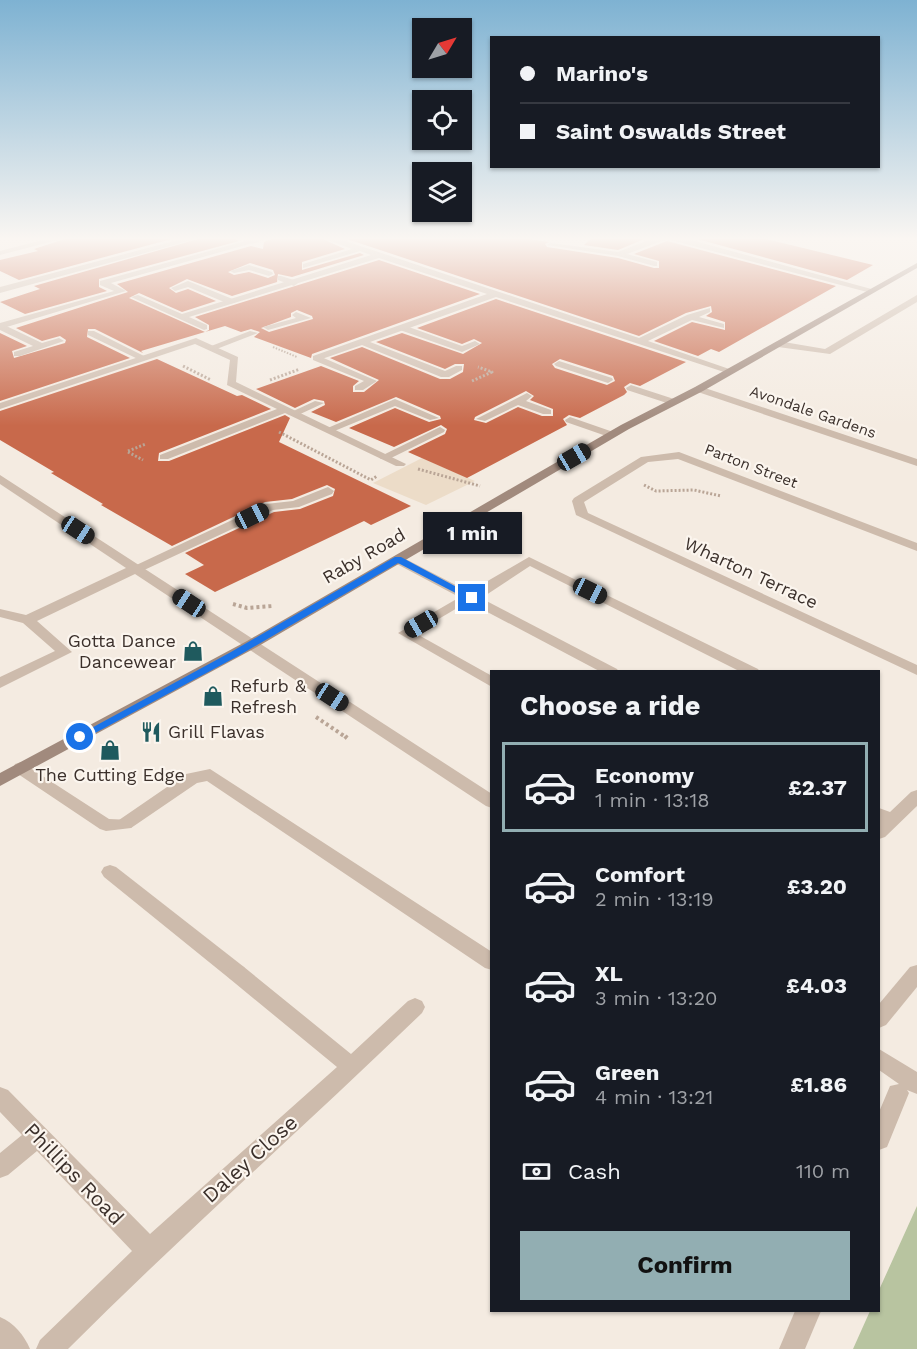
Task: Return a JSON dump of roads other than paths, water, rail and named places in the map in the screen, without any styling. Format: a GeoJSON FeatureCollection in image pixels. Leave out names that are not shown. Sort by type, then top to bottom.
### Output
{"type":"FeatureCollection","features":[{"type":"Feature","properties":{"kind":"street"},"geometry":{"type":"LineString","coordinates":[[0,326],[91,300]]}},
{"type":"Feature","properties":{"kind":"street"},"geometry":{"type":"LineString","coordinates":[[142,300],[204,327]]}},
{"type":"Feature","properties":{"kind":"street"},"geometry":{"type":"LineString","coordinates":[[227,300],[232,302]]}},
{"type":"Feature","properties":{"kind":"street"},"geometry":{"type":"LineString","coordinates":[[181,317],[239,300]]}},
{"type":"Feature","properties":{"kind":"street"},"geometry":{"type":"LineString","coordinates":[[383,375],[369,380],[316,358],[479,300]]}},
{"type":"Feature","properties":{"kind":"street"},"geometry":{"type":"LineString","coordinates":[[513,300],[730,371]]}},
{"type":"Feature","properties":{"kind":"street","name":"Raby Road"},"geometry":{"type":"LineString","coordinates":[[0,780],[252,644],[612,435],[699,389],[854,300]]}},
{"type":"Feature","properties":{"kind":"street"},"geometry":{"type":"LineString","coordinates":[[777,344],[826,352],[914,300]]}},
{"type":"Feature","properties":{"kind":"street"},"geometry":{"type":"LineString","coordinates":[[638,342],[706,310]]}},
{"type":"Feature","properties":{"kind":"street"},"geometry":{"type":"LineString","coordinates":[[296,315],[318,323]]}},
{"type":"Feature","properties":{"kind":"street"},"geometry":{"type":"LineString","coordinates":[[690,317],[721,326]]}},
{"type":"Feature","properties":{"kind":"street"},"geometry":{"type":"LineString","coordinates":[[268,327],[306,318]]}},
{"type":"Feature","properties":{"kind":"street"},"geometry":{"type":"LineString","coordinates":[[0,326],[41,346]]}},
{"type":"Feature","properties":{"kind":"street"},"geometry":{"type":"LineString","coordinates":[[403,328],[462,349],[475,344]]}},
{"type":"Feature","properties":{"kind":"street"},"geometry":{"type":"LineString","coordinates":[[91,333],[143,358]]}},
{"type":"Feature","properties":{"kind":"street"},"geometry":{"type":"LineString","coordinates":[[211,348],[253,333]]}},
{"type":"Feature","properties":{"kind":"street"},"geometry":{"type":"LineString","coordinates":[[17,354],[59,341]]}},
{"type":"Feature","properties":{"kind":"street"},"geometry":{"type":"LineString","coordinates":[[0,406],[196,341],[236,359],[231,383],[400,464]]}},
{"type":"Feature","properties":{"kind":"street"},"geometry":{"type":"LineString","coordinates":[[363,342],[445,375],[459,368]]}},
{"type":"Feature","properties":{"kind":"street"},"geometry":{"type":"LineString","coordinates":[[443,353],[457,347]]}},
{"type":"Feature","properties":{"kind":"street"},"geometry":{"type":"LineString","coordinates":[[560,364],[608,380]]}},
{"type":"Feature","properties":{"kind":"street"},"geometry":{"type":"LineString","coordinates":[[563,378],[590,364]]}},
{"type":"Feature","properties":{"kind":"street"},"geometry":{"type":"LineString","coordinates":[[359,388],[372,381],[369,380]]}},
{"type":"Feature","properties":{"kind":"street"},"geometry":{"type":"LineString","coordinates":[[631,388],[674,402]]}},
{"type":"Feature","properties":{"kind":"street","name":"Avondale Gardens"},"geometry":{"type":"LineString","coordinates":[[699,389],[917,463]]}},
{"type":"Feature","properties":{"kind":"street"},"geometry":{"type":"LineString","coordinates":[[383,396],[435,417]]}},
{"type":"Feature","properties":{"kind":"street"},"geometry":{"type":"LineString","coordinates":[[481,419],[523,398],[547,412]]}},
{"type":"Feature","properties":{"kind":"street"},"geometry":{"type":"LineString","coordinates":[[328,430],[395,402]]}},
{"type":"Feature","properties":{"kind":"street"},"geometry":{"type":"LineString","coordinates":[[164,457],[288,412],[320,403]]}},
{"type":"Feature","properties":{"kind":"street"},"geometry":{"type":"LineString","coordinates":[[570,420],[612,435]]}},
{"type":"Feature","properties":{"kind":"street"},"geometry":{"type":"LineString","coordinates":[[385,457],[441,430]]}},
{"type":"Feature","properties":{"kind":"street","name":"Parton Street"},"geometry":{"type":"LineString","coordinates":[[578,501],[645,459],[679,454],[917,547]]}},
{"type":"Feature","properties":{"kind":"street"},"geometry":{"type":"LineString","coordinates":[[0,479],[490,801]]}},
{"type":"Feature","properties":{"kind":"street"},"geometry":{"type":"LineString","coordinates":[[28,620],[270,507],[295,504],[328,491]]}},
{"type":"Feature","properties":{"kind":"street","name":"Wharton Terrace"},"geometry":{"type":"LineString","coordinates":[[578,501],[582,515],[917,671]]}},
{"type":"Feature","properties":{"kind":"street"},"geometry":{"type":"LineString","coordinates":[[398,559],[608,670]]}},
{"type":"Feature","properties":{"kind":"street"},"geometry":{"type":"LineString","coordinates":[[490,681],[405,633],[471,597],[529,561],[749,670]]}},
{"type":"Feature","properties":{"kind":"street"},"geometry":{"type":"LineString","coordinates":[[0,613],[28,620],[65,652],[0,683]]}},
{"type":"Feature","properties":{"kind":"street"},"geometry":{"type":"LineString","coordinates":[[21,768],[106,825],[125,824],[192,778],[210,775],[490,961]]}},
{"type":"Feature","properties":{"kind":"street"},"geometry":{"type":"LineString","coordinates":[[886,817],[917,796]]}},
{"type":"Feature","properties":{"kind":"street"},"geometry":{"type":"LineString","coordinates":[[110,872],[352,1067]]}},
{"type":"Feature","properties":{"kind":"street"},"geometry":{"type":"LineString","coordinates":[[880,1018],[917,973]]}},
{"type":"Feature","properties":{"kind":"street","name":"Daley Close"},"geometry":{"type":"LineString","coordinates":[[49,1349],[149,1251],[415,1007]]}},
{"type":"Feature","properties":{"kind":"street"},"geometry":{"type":"LineString","coordinates":[[880,1059],[908,1089],[880,1138]]}},
{"type":"Feature","properties":{"kind":"street","name":"Phillips Road"},"geometry":{"type":"LineString","coordinates":[[0,1097],[149,1251]]}},
{"type":"Feature","properties":{"kind":"street"},"geometry":{"type":"LineString","coordinates":[[0,1167],[38,1136]]}},
{"type":"Feature","properties":{"kind":"street"},"geometry":{"type":"LineString","coordinates":[[792,1349],[808,1312]]}},
{"type":"Feature","properties":{"kind":"street"},"geometry":{"type":"LineString","coordinates":[[0,1330],[17,1349]]}},
{"type":"Feature","properties":{"kind":"place","name":"Gotta Dance Dancewear"},"geometry":{"type":"Point","coordinates":[193,651]}},
{"type":"Feature","properties":{"kind":"place","name":"Refurb & Refresh"},"geometry":{"type":"Point","coordinates":[213,696]}},
{"type":"Feature","properties":{"kind":"place","name":"Grill Flavas"},"geometry":{"type":"Point","coordinates":[151,732]}},
{"type":"Feature","properties":{"kind":"place","name":"The Cutting Edge"},"geometry":{"type":"Point","coordinates":[110,750]}}]}
